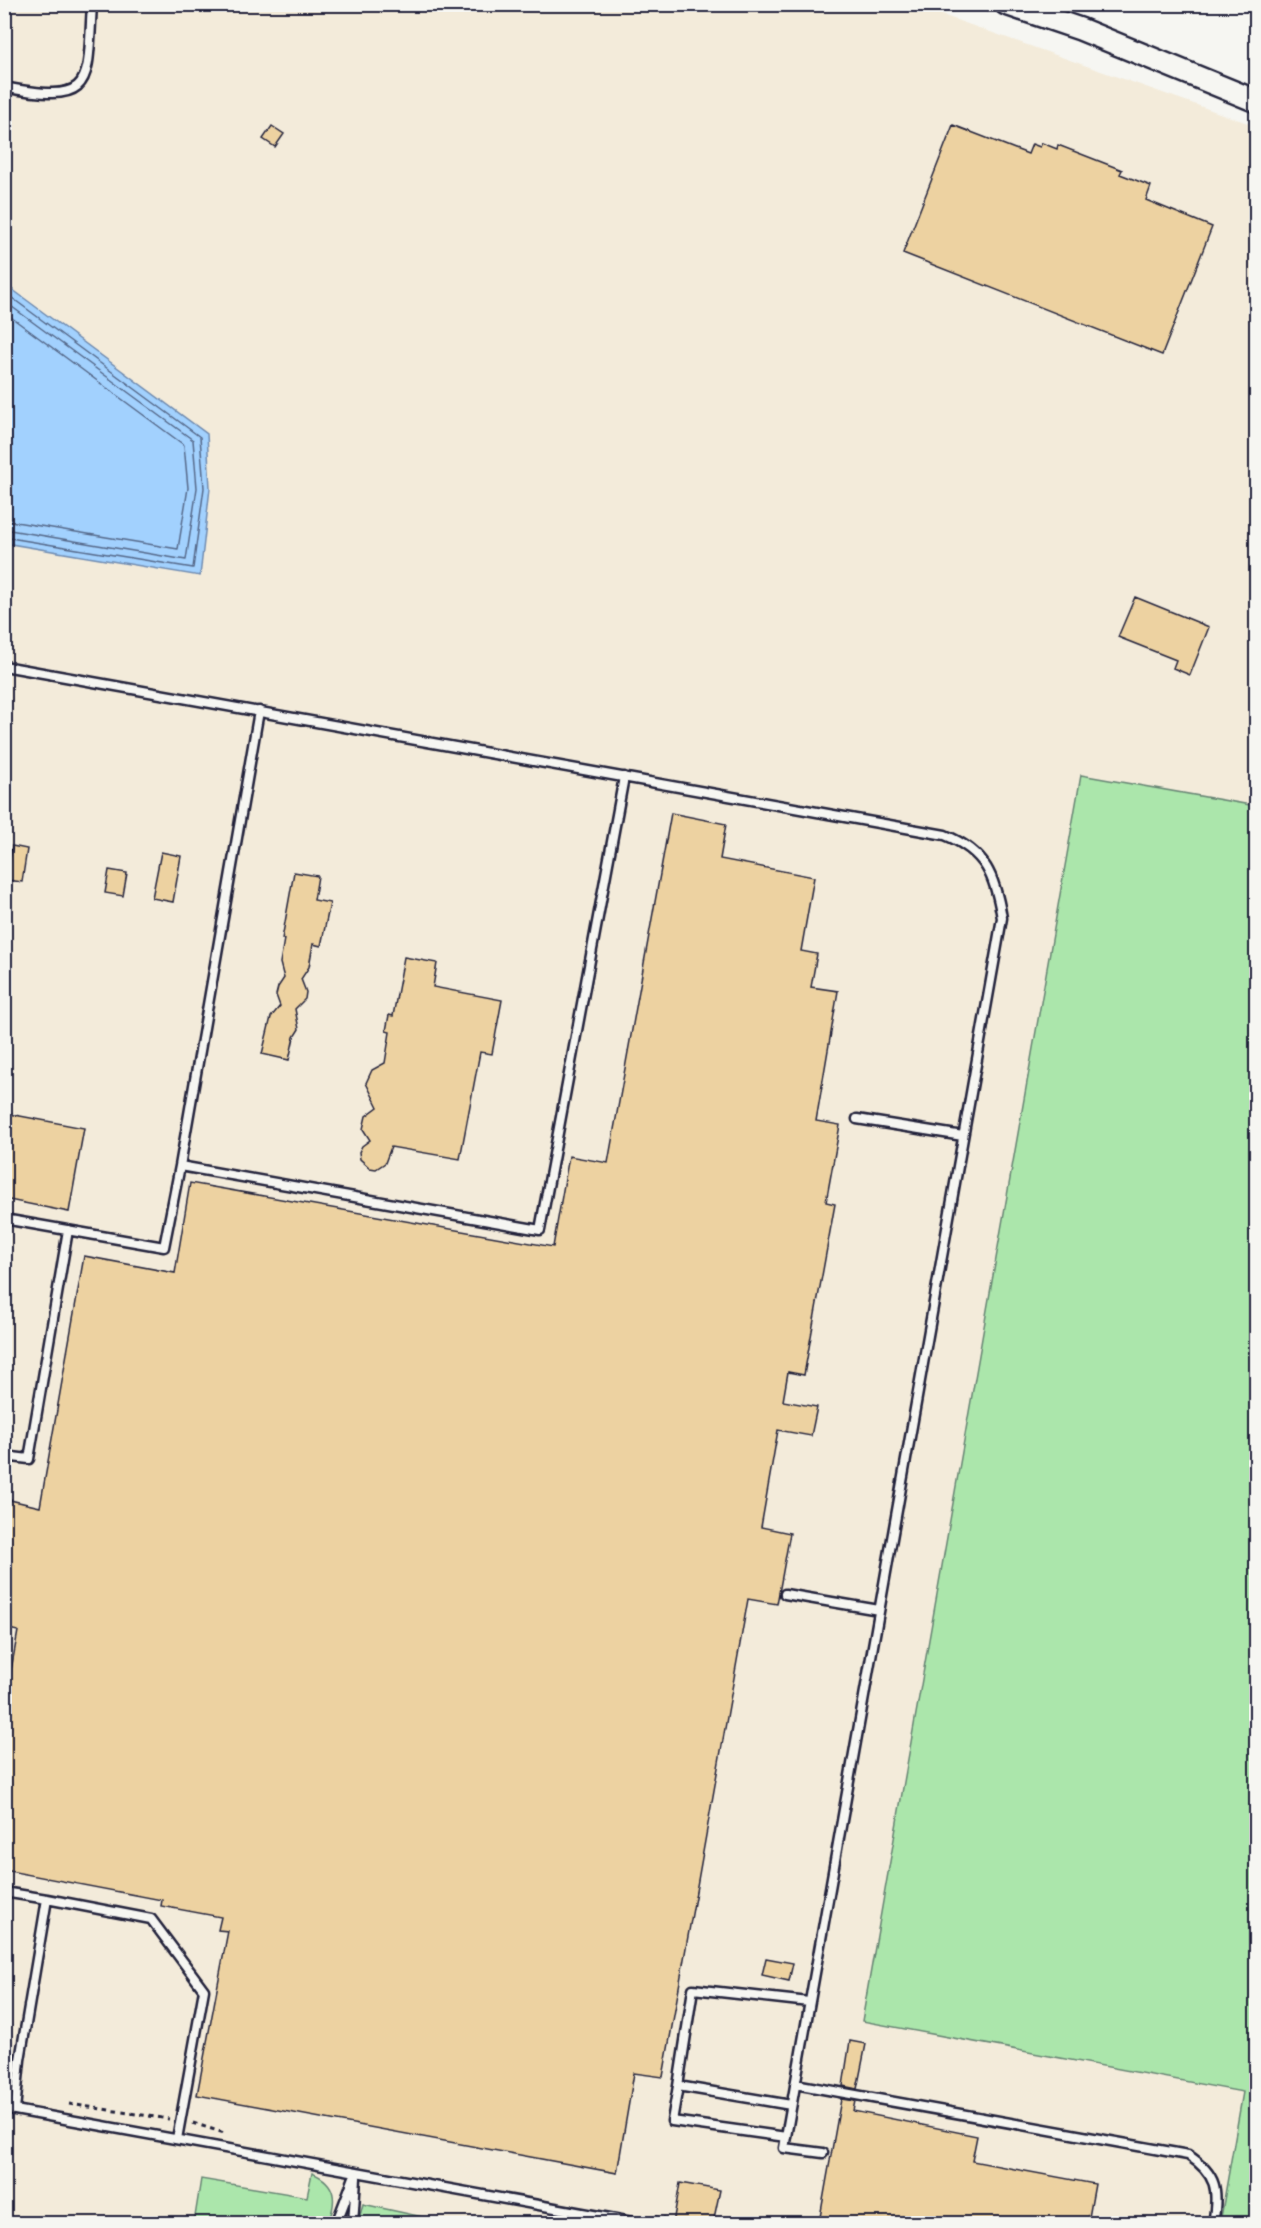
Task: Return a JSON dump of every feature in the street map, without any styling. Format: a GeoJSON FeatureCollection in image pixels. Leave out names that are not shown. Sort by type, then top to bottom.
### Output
{"type":"FeatureCollection","features":[{"type":"Feature","properties":{"kind":"street"},"geometry":{"type":"LineString","coordinates":[[1006,4],[1080,29],[1257,101]]}},
{"type":"Feature","properties":{"kind":"lane"},"geometry":{"type":"LineString","coordinates":[[4,87],[44,94],[68,93],[80,86],[88,70],[92,4]]}},
{"type":"Feature","properties":{"kind":"lane"},"geometry":{"type":"LineString","coordinates":[[4,666],[945,835],[960,842],[977,855],[991,872],[1002,918],[784,2148],[823,2153]]}},
{"type":"Feature","properties":{"kind":"lane"},"geometry":{"type":"LineString","coordinates":[[4,1219],[164,1247],[259,711]]}},
{"type":"Feature","properties":{"kind":"lane"},"geometry":{"type":"LineString","coordinates":[[180,1166],[540,1230],[624,777]]}},
{"type":"Feature","properties":{"kind":"lane"},"geometry":{"type":"LineString","coordinates":[[857,1119],[963,1136]]}},
{"type":"Feature","properties":{"kind":"lane"},"geometry":{"type":"LineString","coordinates":[[4,1456],[29,1459],[68,1230]]}},
{"type":"Feature","properties":{"kind":"lane"},"geometry":{"type":"LineString","coordinates":[[785,1594],[879,1610]]}},
{"type":"Feature","properties":{"kind":"lane"},"geometry":{"type":"LineString","coordinates":[[4,1892],[150,1918],[204,1990],[177,2139]]}},
{"type":"Feature","properties":{"kind":"lane"},"geometry":{"type":"LineString","coordinates":[[15,2110],[20,2060],[47,1899]]}},
{"type":"Feature","properties":{"kind":"lane"},"geometry":{"type":"LineString","coordinates":[[786,2137],[672,2121],[693,1989],[809,2002]]}},
{"type":"Feature","properties":{"kind":"lane"},"geometry":{"type":"LineString","coordinates":[[795,2084],[1188,2155],[1212,2175],[1215,2190],[1213,2223]]}},
{"type":"Feature","properties":{"kind":"lane"},"geometry":{"type":"LineString","coordinates":[[678,2086],[791,2105]]}},
{"type":"Feature","properties":{"kind":"lane"},"geometry":{"type":"LineString","coordinates":[[4,2108],[643,2223]]}},
{"type":"Feature","properties":{"kind":"lane"},"geometry":{"type":"LineString","coordinates":[[336,2223],[356,2172]]}},
{"type":"Feature","properties":{"kind":"lane"},"geometry":{"type":"LineString","coordinates":[[352,2223],[356,2172]]}},
{"type":"Feature","properties":{"kind":"shaded area"},"geometry":{"type":"Polygon","coordinates":[[[5,5],[914,5],[1256,126],[1256,806],[1082,775],[863,2021],[1243,2092],[1243,2223],[5,2224],[5,5]]]}},
{"type":"Feature","properties":{"kind":"green space"},"geometry":{"type":"Polygon","coordinates":[[[1081,775],[1256,806],[1256,2223],[1220,2223],[1243,2092],[862,2021],[1081,775]]]}},
{"type":"Feature","properties":{"kind":"green space"},"geometry":{"type":"Polygon","coordinates":[[[312,2173],[326,2182],[333,2194],[333,2207],[328,2223],[194,2223],[201,2179],[307,2197],[312,2173]]]}},
{"type":"Feature","properties":{"kind":"green space"},"geometry":{"type":"Polygon","coordinates":[[[363,2204],[450,2223],[358,2223],[363,2204]]]}},
{"type":"Feature","properties":{"kind":"water"},"geometry":{"type":"Polygon","coordinates":[[[5,284],[207,434],[210,488],[200,576],[5,543],[5,284]]]}},
{"type":"Feature","properties":{"kind":"building"},"geometry":{"type":"Polygon","coordinates":[[[953,125],[1028,154],[1032,144],[1040,147],[1042,143],[1057,149],[1058,145],[1122,170],[1120,174],[1151,186],[1146,200],[1212,227],[1162,355],[903,253],[953,125]]]}},
{"type":"Feature","properties":{"kind":"building"},"geometry":{"type":"Polygon","coordinates":[[[272,126],[284,134],[275,147],[263,139],[272,126]]]}},
{"type":"Feature","properties":{"kind":"building"},"geometry":{"type":"Polygon","coordinates":[[[1135,597],[1209,627],[1190,675],[1173,668],[1176,660],[1118,637],[1135,597]]]}},
{"type":"Feature","properties":{"kind":"building"},"geometry":{"type":"Polygon","coordinates":[[[671,813],[726,824],[720,859],[814,877],[801,951],[817,954],[811,987],[838,991],[816,1121],[840,1125],[826,1202],[835,1204],[804,1375],[788,1372],[783,1401],[817,1407],[811,1436],[778,1430],[761,1527],[790,1533],[777,1604],[748,1599],[663,2077],[634,2073],[617,2173],[197,2095],[228,1931],[218,1930],[221,1917],[161,1906],[162,1900],[4,1870],[4,1689],[8,1687],[18,1631],[4,1628],[4,1526],[10,1500],[40,1507],[84,1256],[175,1273],[190,1183],[553,1247],[569,1156],[608,1163],[671,813]]]}},
{"type":"Feature","properties":{"kind":"building"},"geometry":{"type":"Polygon","coordinates":[[[12,846],[27,849],[22,882],[7,880],[12,846]]]}},
{"type":"Feature","properties":{"kind":"building"},"geometry":{"type":"Polygon","coordinates":[[[161,852],[181,856],[173,902],[152,898],[161,852]]]}},
{"type":"Feature","properties":{"kind":"building"},"geometry":{"type":"Polygon","coordinates":[[[109,870],[127,873],[123,896],[105,893],[109,870]]]}},
{"type":"Feature","properties":{"kind":"building"},"geometry":{"type":"Polygon","coordinates":[[[294,872],[318,876],[314,900],[330,903],[321,946],[313,944],[309,967],[301,979],[306,992],[305,999],[295,1009],[299,1029],[294,1037],[289,1060],[262,1054],[271,1017],[280,1006],[276,995],[284,978],[280,963],[284,939],[282,939],[294,872]]]}},
{"type":"Feature","properties":{"kind":"building"},"geometry":{"type":"Polygon","coordinates":[[[404,957],[437,963],[433,987],[502,1000],[492,1054],[480,1052],[460,1159],[391,1147],[385,1163],[376,1169],[370,1168],[360,1159],[359,1152],[362,1146],[370,1140],[363,1129],[366,1116],[378,1107],[366,1083],[372,1070],[385,1063],[390,1032],[386,1031],[389,1015],[393,1016],[404,957]]]}},
{"type":"Feature","properties":{"kind":"building"},"geometry":{"type":"Polygon","coordinates":[[[4,1113],[84,1128],[69,1212],[4,1199],[4,1113]]]}},
{"type":"Feature","properties":{"kind":"building"},"geometry":{"type":"Polygon","coordinates":[[[766,1958],[793,1963],[789,1981],[762,1975],[766,1958]]]}},
{"type":"Feature","properties":{"kind":"building"},"geometry":{"type":"Polygon","coordinates":[[[850,2041],[866,2044],[857,2089],[843,2086],[850,2041]]]}},
{"type":"Feature","properties":{"kind":"building"},"geometry":{"type":"Polygon","coordinates":[[[841,2099],[855,2101],[853,2111],[977,2136],[972,2161],[1095,2184],[1088,2223],[819,2223],[841,2099]]]}},
{"type":"Feature","properties":{"kind":"building"},"geometry":{"type":"Polygon","coordinates":[[[680,2183],[720,2190],[713,2223],[673,2223],[680,2183]]]}}]}
